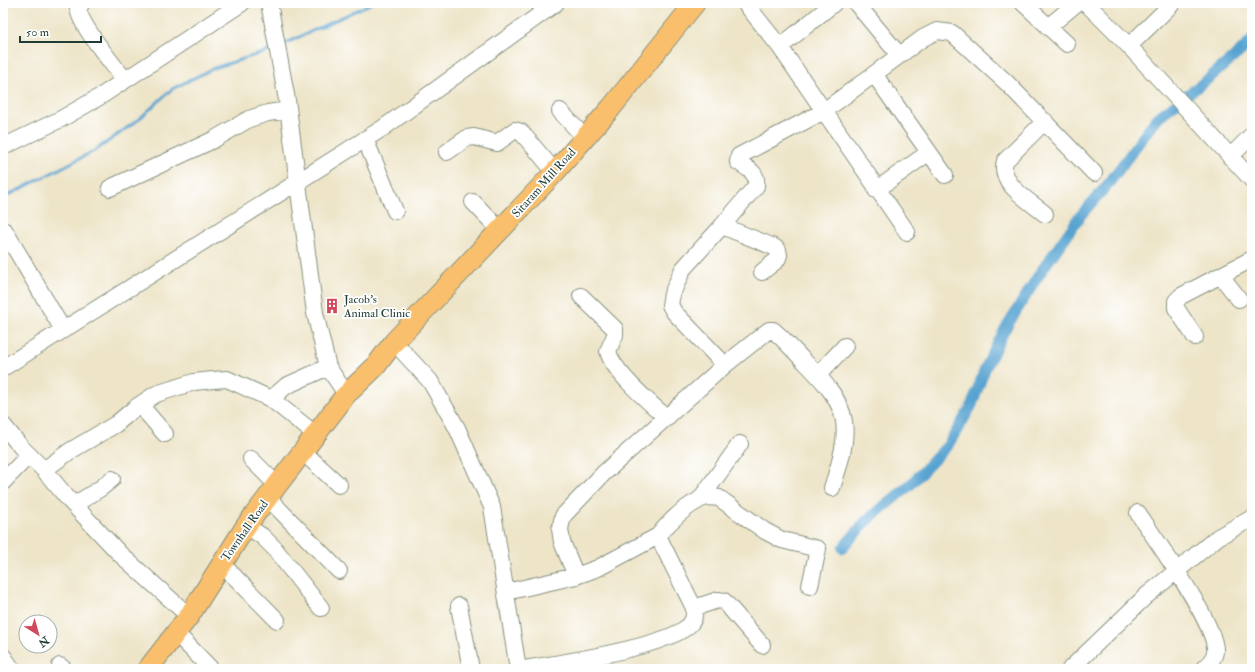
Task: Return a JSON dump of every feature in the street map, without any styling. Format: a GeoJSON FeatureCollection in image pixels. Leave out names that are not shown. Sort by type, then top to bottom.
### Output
{"type":"FeatureCollection","features":[{"type":"Feature","properties":{"kind":"main road","name":"Sitaram Mill Road"},"geometry":{"type":"LineString","coordinates":[[345,390],[375,367],[389,349],[555,172],[585,138],[695,3]]}},
{"type":"Feature","properties":{"kind":"main road","name":"Townhall Road"},"geometry":{"type":"LineString","coordinates":[[148,669],[189,616],[246,526],[345,390]]}},
{"type":"Feature","properties":{"kind":"street"},"geometry":{"type":"LineString","coordinates":[[82,3],[78,8],[78,14],[85,27],[125,80]]}},
{"type":"Feature","properties":{"kind":"street"},"geometry":{"type":"LineString","coordinates":[[3,147],[61,119],[125,80],[242,3]]}},
{"type":"Feature","properties":{"kind":"street"},"geometry":{"type":"LineString","coordinates":[[269,3],[288,110],[315,312],[328,366],[345,390]]}},
{"type":"Feature","properties":{"kind":"street"},"geometry":{"type":"LineString","coordinates":[[3,368],[365,139],[556,3]]}},
{"type":"Feature","properties":{"kind":"street"},"geometry":{"type":"LineString","coordinates":[[745,3],[780,47],[876,190],[907,232]]}},
{"type":"Feature","properties":{"kind":"street"},"geometry":{"type":"LineString","coordinates":[[780,47],[834,3]]}},
{"type":"Feature","properties":{"kind":"street"},"geometry":{"type":"LineString","coordinates":[[856,3],[899,55]]}},
{"type":"Feature","properties":{"kind":"street"},"geometry":{"type":"LineString","coordinates":[[1023,3],[1067,44]]}},
{"type":"Feature","properties":{"kind":"street"},"geometry":{"type":"LineString","coordinates":[[1048,27],[1077,3]]}},
{"type":"Feature","properties":{"kind":"street"},"geometry":{"type":"LineString","coordinates":[[1086,3],[1130,46],[1252,180]]}},
{"type":"Feature","properties":{"kind":"street"},"geometry":{"type":"LineString","coordinates":[[1130,46],[1173,3]]}},
{"type":"Feature","properties":{"kind":"street"},"geometry":{"type":"LineString","coordinates":[[725,364],[674,312],[670,305],[672,294],[683,269],[756,186],[757,179],[755,173],[738,162],[732,156],[739,156],[824,111],[923,38],[937,31],[952,33],[976,53],[1045,121],[1094,173]]}},
{"type":"Feature","properties":{"kind":"street"},"geometry":{"type":"LineString","coordinates":[[874,74],[945,175]]}},
{"type":"Feature","properties":{"kind":"street"},"geometry":{"type":"LineString","coordinates":[[110,188],[213,140],[249,119],[268,113],[288,110]]}},
{"type":"Feature","properties":{"kind":"street"},"geometry":{"type":"LineString","coordinates":[[560,111],[585,138]]}},
{"type":"Feature","properties":{"kind":"street"},"geometry":{"type":"LineString","coordinates":[[1045,121],[1006,161],[1004,168],[1006,177],[1013,186],[1045,214]]}},
{"type":"Feature","properties":{"kind":"street"},"geometry":{"type":"LineString","coordinates":[[447,152],[467,138],[474,137],[497,143],[515,130],[521,132],[555,172]]}},
{"type":"Feature","properties":{"kind":"street"},"geometry":{"type":"LineString","coordinates":[[1230,157],[1252,134]]}},
{"type":"Feature","properties":{"kind":"street"},"geometry":{"type":"LineString","coordinates":[[365,139],[395,211]]}},
{"type":"Feature","properties":{"kind":"street"},"geometry":{"type":"LineString","coordinates":[[876,190],[928,152]]}},
{"type":"Feature","properties":{"kind":"street"},"geometry":{"type":"LineString","coordinates":[[473,202],[500,230]]}},
{"type":"Feature","properties":{"kind":"street"},"geometry":{"type":"LineString","coordinates":[[722,226],[774,246],[778,250],[780,255],[777,260],[762,272]]}},
{"type":"Feature","properties":{"kind":"street"},"geometry":{"type":"LineString","coordinates":[[5,231],[63,330]]}},
{"type":"Feature","properties":{"kind":"street"},"geometry":{"type":"LineString","coordinates":[[1194,336],[1176,308],[1176,301],[1181,296],[1252,259]]}},
{"type":"Feature","properties":{"kind":"street"},"geometry":{"type":"LineString","coordinates":[[1221,276],[1239,299]]}},
{"type":"Feature","properties":{"kind":"street"},"geometry":{"type":"LineString","coordinates":[[581,296],[615,329],[615,335],[608,351],[612,361],[634,388],[666,418]]}},
{"type":"Feature","properties":{"kind":"street"},"geometry":{"type":"LineString","coordinates":[[576,576],[562,542],[560,529],[563,516],[604,473],[725,364],[769,330],[773,330],[818,375],[836,397],[843,411],[845,431],[839,468],[832,488]]}},
{"type":"Feature","properties":{"kind":"street"},"geometry":{"type":"LineString","coordinates":[[818,375],[845,346]]}},
{"type":"Feature","properties":{"kind":"street"},"geometry":{"type":"LineString","coordinates":[[389,349],[430,381],[457,428],[492,507],[518,669]]}},
{"type":"Feature","properties":{"kind":"street"},"geometry":{"type":"LineString","coordinates":[[271,399],[286,386],[328,366]]}},
{"type":"Feature","properties":{"kind":"street"},"geometry":{"type":"LineString","coordinates":[[44,470],[116,424],[156,394],[194,382],[227,379],[271,399],[314,434]]}},
{"type":"Feature","properties":{"kind":"street"},"geometry":{"type":"LineString","coordinates":[[140,405],[165,434]]}},
{"type":"Feature","properties":{"kind":"street"},"geometry":{"type":"LineString","coordinates":[[3,425],[120,554],[189,616]]}},
{"type":"Feature","properties":{"kind":"street"},"geometry":{"type":"LineString","coordinates":[[506,592],[576,576],[598,568],[658,536],[667,525],[702,498],[740,444]]}},
{"type":"Feature","properties":{"kind":"street"},"geometry":{"type":"LineString","coordinates":[[302,451],[339,485]]}},
{"type":"Feature","properties":{"kind":"street"},"geometry":{"type":"LineString","coordinates":[[3,482],[29,455]]}},
{"type":"Feature","properties":{"kind":"street"},"geometry":{"type":"LineString","coordinates":[[251,459],[272,492],[339,571]]}},
{"type":"Feature","properties":{"kind":"street"},"geometry":{"type":"LineString","coordinates":[[74,505],[101,488],[112,479]]}},
{"type":"Feature","properties":{"kind":"street"},"geometry":{"type":"LineString","coordinates":[[702,498],[710,496],[719,498],[765,531],[782,540],[818,549],[810,586]]}},
{"type":"Feature","properties":{"kind":"street"},"geometry":{"type":"LineString","coordinates":[[1138,513],[1197,603],[1214,642],[1215,653],[1209,664],[1203,669]]}},
{"type":"Feature","properties":{"kind":"street"},"geometry":{"type":"LineString","coordinates":[[1070,669],[1146,596],[1218,537],[1252,518]]}},
{"type":"Feature","properties":{"kind":"street"},"geometry":{"type":"LineString","coordinates":[[246,526],[262,536],[274,548],[321,608]]}},
{"type":"Feature","properties":{"kind":"street"},"geometry":{"type":"LineString","coordinates":[[524,669],[571,662],[648,644],[677,632],[691,624],[695,617],[694,608],[658,536]]}},
{"type":"Feature","properties":{"kind":"street"},"geometry":{"type":"LineString","coordinates":[[222,564],[277,620]]}},
{"type":"Feature","properties":{"kind":"street"},"geometry":{"type":"LineString","coordinates":[[694,608],[718,600],[724,601],[762,645]]}},
{"type":"Feature","properties":{"kind":"street"},"geometry":{"type":"LineString","coordinates":[[459,606],[471,669]]}},
{"type":"Feature","properties":{"kind":"street"},"geometry":{"type":"LineString","coordinates":[[176,633],[211,669]]}},
{"type":"Feature","properties":{"kind":"street"},"geometry":{"type":"LineString","coordinates":[[3,656],[12,669]]}},
{"type":"Feature","properties":{"kind":"waterway"},"geometry":{"type":"LineString","coordinates":[[282,45],[372,3]]}},
{"type":"Feature","properties":{"kind":"waterway"},"geometry":{"type":"LineString","coordinates":[[843,548],[865,522],[910,485],[948,445],[971,407],[985,369],[1005,329],[1040,273],[1081,215],[1109,183],[1157,118],[1208,79],[1252,40]]}},
{"type":"Feature","properties":{"kind":"waterway"},"geometry":{"type":"LineString","coordinates":[[3,198],[96,150],[138,120],[172,89],[214,68],[272,50]]}},
{"type":"Feature","properties":{"kind":"place","name":"Jacob's Animal Clinic"},"geometry":{"type":"Point","coordinates":[332,306]}}]}
